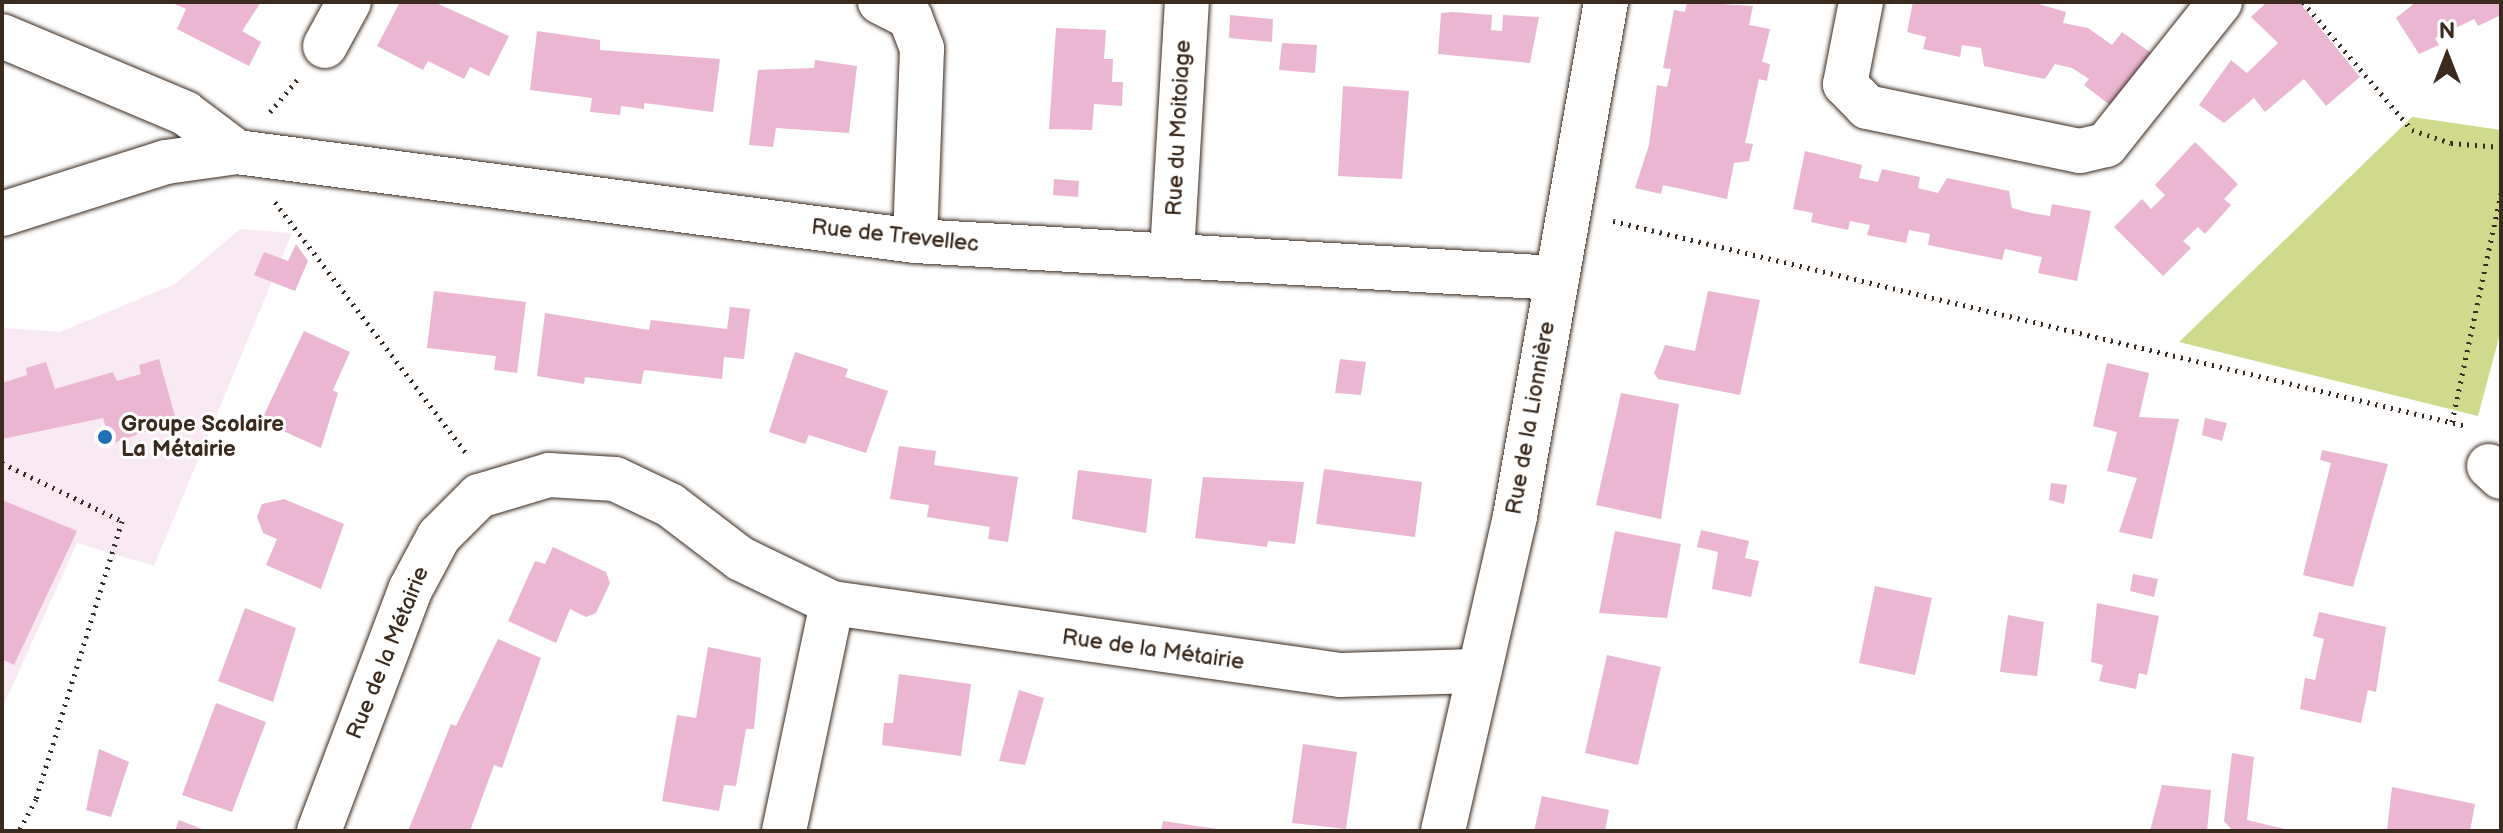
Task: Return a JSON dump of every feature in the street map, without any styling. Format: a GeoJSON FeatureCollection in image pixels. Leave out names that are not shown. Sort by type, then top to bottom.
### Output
{"type":"FeatureCollection","features":[{"type":"Feature","properties":{"kind":"street"},"geometry":{"type":"LineString","coordinates":[[325,46],[349,2]]}},
{"type":"Feature","properties":{"kind":"street"},"geometry":{"type":"LineString","coordinates":[[880,2],[910,17],[922,49],[915,241]]}},
{"type":"Feature","properties":{"kind":"street","name":"Rue du Moitoiage"},"geometry":{"type":"LineString","coordinates":[[1172,253],[1187,2]]}},
{"type":"Feature","properties":{"kind":"street","name":"Rue de la Lionnière"},"geometry":{"type":"LineString","coordinates":[[1443,831],[1475,671],[1515,516],[1566,210],[1606,2]]}},
{"type":"Feature","properties":{"kind":"street"},"geometry":{"type":"LineString","coordinates":[[1861,2],[1845,84],[1867,107],[2080,151],[2106,145],[2220,2]]}},
{"type":"Feature","properties":{"kind":"street","name":"Rue de Trevellec"},"geometry":{"type":"LineString","coordinates":[[2,36],[185,113],[237,152]]}},
{"type":"Feature","properties":{"kind":"street","name":"Rue de Trevellec"},"geometry":{"type":"LineString","coordinates":[[2,214],[166,162],[237,152],[915,241],[1172,253],[1557,278]]}},
{"type":"Feature","properties":{"kind":"street","name":"Rue de la Métairie"},"geometry":{"type":"LineString","coordinates":[[319,831],[410,590],[439,536],[479,496],[549,475],[615,479],[670,505],[741,559],[832,603],[1340,675],[1475,671]]}},
{"type":"Feature","properties":{"kind":"street"},"geometry":{"type":"LineString","coordinates":[[784,831],[832,603]]}},
{"type":"Feature","properties":{"kind":"path"},"geometry":{"type":"LineString","coordinates":[[2303,2],[2412,130],[2451,143],[2501,147]]}},
{"type":"Feature","properties":{"kind":"path"},"geometry":{"type":"LineString","coordinates":[[325,46],[237,152],[495,491]]}},
{"type":"Feature","properties":{"kind":"path"},"geometry":{"type":"LineString","coordinates":[[2452,422],[2501,193]]}},
{"type":"Feature","properties":{"kind":"path"},"geometry":{"type":"LineString","coordinates":[[1566,210],[2452,422],[2489,457]]}},
{"type":"Feature","properties":{"kind":"path"},"geometry":{"type":"LineString","coordinates":[[2,463],[122,521],[36,799],[19,831]]}},
{"type":"Feature","properties":{"kind":"shaded area","name":"Groupe Scolaire La Métairie"},"geometry":{"type":"Polygon","coordinates":[[[240,229],[292,233],[154,566],[77,543],[2,709],[2,328],[60,332],[175,284],[240,229]]]}},
{"type":"Feature","properties":{"kind":"green space"},"geometry":{"type":"Polygon","coordinates":[[[2412,117],[2501,130],[2501,330],[2478,416],[2179,342],[2412,117]]]}},
{"type":"Feature","properties":{"kind":"building"},"geometry":{"type":"Polygon","coordinates":[[[170,2],[261,2],[242,31],[261,42],[249,66],[177,29],[186,9],[170,2]]]}},
{"type":"Feature","properties":{"kind":"building"},"geometry":{"type":"Polygon","coordinates":[[[400,2],[434,2],[509,36],[489,76],[470,67],[464,79],[428,61],[423,70],[377,46],[400,2]]]}},
{"type":"Feature","properties":{"kind":"building"},"geometry":{"type":"Polygon","coordinates":[[[1687,2],[1753,6],[1749,25],[1770,29],[1762,62],[1770,64],[1767,81],[1759,79],[1745,143],[1753,144],[1749,161],[1734,163],[1727,199],[1663,185],[1661,194],[1635,188],[1649,145],[1657,85],[1667,87],[1671,69],[1663,68],[1674,10],[1685,12],[1687,2]]]}},
{"type":"Feature","properties":{"kind":"building"},"geometry":{"type":"Polygon","coordinates":[[[1913,2],[2032,2],[2066,12],[2063,23],[2088,28],[2112,45],[2122,32],[2154,55],[2115,109],[2084,85],[2089,79],[2072,68],[2055,64],[2045,79],[1984,66],[1981,48],[1962,45],[1960,57],[1923,49],[1926,37],[1907,32],[1913,2]]]}},
{"type":"Feature","properties":{"kind":"building"},"geometry":{"type":"Polygon","coordinates":[[[2267,2],[2299,2],[2360,77],[2326,106],[2304,79],[2265,112],[2254,98],[2224,123],[2199,105],[2231,60],[2247,73],[2278,43],[2251,17],[2267,2]]]}},
{"type":"Feature","properties":{"kind":"building"},"geometry":{"type":"Polygon","coordinates":[[[2416,2],[2501,2],[2501,15],[2478,26],[2474,19],[2435,38],[2439,45],[2419,54],[2396,18],[2416,2]]]}},
{"type":"Feature","properties":{"kind":"building"},"geometry":{"type":"Polygon","coordinates":[[[1441,13],[1492,15],[1491,30],[1502,31],[1503,15],[1539,17],[1530,63],[1438,54],[1441,13]]]}},
{"type":"Feature","properties":{"kind":"building"},"geometry":{"type":"Polygon","coordinates":[[[1230,15],[1273,19],[1272,42],[1229,38],[1230,15]]]}},
{"type":"Feature","properties":{"kind":"building"},"geometry":{"type":"Polygon","coordinates":[[[1056,28],[1106,30],[1104,59],[1113,59],[1112,82],[1123,82],[1122,106],[1094,104],[1092,130],[1049,129],[1056,28]]]}},
{"type":"Feature","properties":{"kind":"building"},"geometry":{"type":"Polygon","coordinates":[[[537,31],[600,40],[600,50],[720,59],[713,112],[644,103],[644,109],[621,106],[620,115],[590,112],[592,98],[530,90],[537,31]]]}},
{"type":"Feature","properties":{"kind":"building"},"geometry":{"type":"Polygon","coordinates":[[[1282,43],[1317,45],[1315,73],[1279,70],[1282,43]]]}},
{"type":"Feature","properties":{"kind":"building"},"geometry":{"type":"Polygon","coordinates":[[[815,60],[857,66],[849,133],[776,128],[773,147],[749,145],[758,70],[814,68],[815,60]]]}},
{"type":"Feature","properties":{"kind":"building"},"geometry":{"type":"Polygon","coordinates":[[[1343,86],[1409,91],[1402,179],[1338,176],[1343,86]]]}},
{"type":"Feature","properties":{"kind":"building"},"geometry":{"type":"Polygon","coordinates":[[[2195,142],[2238,184],[2224,199],[2231,205],[2205,234],[2198,227],[2183,241],[2191,248],[2163,276],[2114,227],[2142,199],[2151,209],[2165,195],[2155,185],[2195,142]]]}},
{"type":"Feature","properties":{"kind":"building"},"geometry":{"type":"Polygon","coordinates":[[[1805,151],[1862,165],[1859,178],[1878,182],[1882,169],[1920,177],[1918,188],[1938,193],[1947,178],[2009,191],[2012,208],[2031,213],[2050,216],[2052,204],[2091,211],[2077,281],[2038,273],[2042,257],[2005,249],[2002,260],[1928,245],[1930,234],[1909,230],[1906,243],[1867,235],[1870,225],[1850,221],[1848,230],[1811,222],[1813,213],[1793,209],[1805,151]]]}},
{"type":"Feature","properties":{"kind":"building"},"geometry":{"type":"Polygon","coordinates":[[[1054,179],[1079,181],[1078,197],[1053,195],[1054,179]]]}},
{"type":"Feature","properties":{"kind":"building"},"geometry":{"type":"Polygon","coordinates":[[[296,244],[308,261],[295,291],[254,275],[264,252],[288,261],[296,244]]]}},
{"type":"Feature","properties":{"kind":"building"},"geometry":{"type":"Polygon","coordinates":[[[434,291],[526,302],[517,373],[494,370],[496,356],[427,348],[434,291]]]}},
{"type":"Feature","properties":{"kind":"building"},"geometry":{"type":"Polygon","coordinates":[[[1708,291],[1760,300],[1740,395],[1658,379],[1654,373],[1665,345],[1695,351],[1708,291]]]}},
{"type":"Feature","properties":{"kind":"building"},"geometry":{"type":"Polygon","coordinates":[[[730,307],[750,309],[744,359],[724,357],[722,379],[644,370],[641,384],[585,377],[584,384],[537,376],[545,313],[649,330],[651,320],[727,329],[730,307]]]}},
{"type":"Feature","properties":{"kind":"building"},"geometry":{"type":"Polygon","coordinates":[[[304,331],[350,352],[333,390],[338,393],[321,448],[261,421],[304,331]]]}},
{"type":"Feature","properties":{"kind":"building"},"geometry":{"type":"Polygon","coordinates":[[[795,352],[848,369],[845,377],[888,391],[866,453],[809,435],[805,444],[769,432],[795,352]]]}},
{"type":"Feature","properties":{"kind":"building"},"geometry":{"type":"Polygon","coordinates":[[[159,359],[176,420],[111,444],[103,418],[2,439],[2,383],[27,375],[26,368],[46,362],[55,389],[113,372],[117,381],[141,374],[139,365],[159,359]]]}},
{"type":"Feature","properties":{"kind":"building"},"geometry":{"type":"Polygon","coordinates":[[[1340,359],[1366,362],[1361,395],[1335,393],[1340,359]]]}},
{"type":"Feature","properties":{"kind":"building"},"geometry":{"type":"Polygon","coordinates":[[[2107,363],[2149,373],[2139,417],[2179,419],[2152,539],[2119,532],[2137,478],[2107,471],[2117,432],[2093,426],[2107,363]]]}},
{"type":"Feature","properties":{"kind":"building"},"geometry":{"type":"Polygon","coordinates":[[[1621,393],[1679,404],[1661,519],[1596,505],[1621,393]]]}},
{"type":"Feature","properties":{"kind":"building"},"geometry":{"type":"Polygon","coordinates":[[[2205,418],[2227,423],[2222,441],[2202,435],[2205,418]]]}},
{"type":"Feature","properties":{"kind":"building"},"geometry":{"type":"Polygon","coordinates":[[[899,446],[936,451],[934,465],[1018,477],[1008,542],[988,539],[990,527],[927,517],[929,505],[890,499],[899,446]]]}},
{"type":"Feature","properties":{"kind":"building"},"geometry":{"type":"Polygon","coordinates":[[[2322,450],[2388,464],[2353,587],[2303,575],[2331,463],[2320,460],[2322,450]]]}},
{"type":"Feature","properties":{"kind":"building"},"geometry":{"type":"Polygon","coordinates":[[[1324,469],[1422,482],[1415,537],[1316,524],[1324,469]]]}},
{"type":"Feature","properties":{"kind":"building"},"geometry":{"type":"Polygon","coordinates":[[[1078,470],[1152,479],[1146,533],[1072,519],[1078,470]]]}},
{"type":"Feature","properties":{"kind":"building"},"geometry":{"type":"Polygon","coordinates":[[[1203,477],[1304,482],[1295,544],[1268,541],[1267,547],[1195,538],[1203,477]]]}},
{"type":"Feature","properties":{"kind":"building"},"geometry":{"type":"Polygon","coordinates":[[[2051,483],[2067,485],[2064,504],[2049,500],[2051,483]]]}},
{"type":"Feature","properties":{"kind":"building"},"geometry":{"type":"Polygon","coordinates":[[[284,499],[344,524],[321,589],[266,565],[277,539],[263,533],[257,517],[262,504],[284,499]]]}},
{"type":"Feature","properties":{"kind":"building"},"geometry":{"type":"Polygon","coordinates":[[[2,500],[77,531],[14,665],[2,659],[2,500]]]}},
{"type":"Feature","properties":{"kind":"building"},"geometry":{"type":"Polygon","coordinates":[[[1701,530],[1749,541],[1745,558],[1759,561],[1751,597],[1712,589],[1718,552],[1697,547],[1701,530]]]}},
{"type":"Feature","properties":{"kind":"building"},"geometry":{"type":"Polygon","coordinates":[[[1615,531],[1681,544],[1667,618],[1599,613],[1615,531]]]}},
{"type":"Feature","properties":{"kind":"building"},"geometry":{"type":"Polygon","coordinates":[[[553,547],[606,572],[610,583],[596,613],[586,617],[570,609],[556,643],[508,621],[535,561],[545,564],[553,547]]]}},
{"type":"Feature","properties":{"kind":"building"},"geometry":{"type":"Polygon","coordinates":[[[2133,574],[2158,579],[2154,597],[2130,591],[2133,574]]]}},
{"type":"Feature","properties":{"kind":"building"},"geometry":{"type":"Polygon","coordinates":[[[1875,586],[1932,598],[1915,675],[1859,663],[1875,586]]]}},
{"type":"Feature","properties":{"kind":"building"},"geometry":{"type":"Polygon","coordinates":[[[2097,603],[2159,616],[2147,675],[2139,673],[2136,689],[2099,681],[2103,665],[2091,662],[2097,603]]]}},
{"type":"Feature","properties":{"kind":"building"},"geometry":{"type":"Polygon","coordinates":[[[245,608],[296,628],[273,702],[218,681],[245,608]]]}},
{"type":"Feature","properties":{"kind":"building"},"geometry":{"type":"Polygon","coordinates":[[[2319,612],[2386,627],[2376,692],[2368,690],[2361,723],[2300,709],[2305,678],[2315,680],[2324,639],[2313,636],[2319,612]]]}},
{"type":"Feature","properties":{"kind":"building"},"geometry":{"type":"Polygon","coordinates":[[[2008,615],[2044,622],[2037,676],[2000,672],[2008,615]]]}},
{"type":"Feature","properties":{"kind":"building"},"geometry":{"type":"Polygon","coordinates":[[[498,639],[541,658],[502,768],[494,765],[470,831],[408,831],[451,724],[456,726],[498,639]]]}},
{"type":"Feature","properties":{"kind":"building"},"geometry":{"type":"Polygon","coordinates":[[[708,647],[761,658],[754,729],[746,729],[736,786],[724,785],[719,811],[662,801],[677,715],[696,718],[708,647]]]}},
{"type":"Feature","properties":{"kind":"building"},"geometry":{"type":"Polygon","coordinates":[[[1607,655],[1661,667],[1638,765],[1585,753],[1607,655]]]}},
{"type":"Feature","properties":{"kind":"building"},"geometry":{"type":"Polygon","coordinates":[[[899,674],[971,684],[961,756],[882,745],[884,723],[893,723],[899,674]]]}},
{"type":"Feature","properties":{"kind":"building"},"geometry":{"type":"Polygon","coordinates":[[[1019,690],[1044,698],[1025,765],[999,761],[1019,690]]]}},
{"type":"Feature","properties":{"kind":"building"},"geometry":{"type":"Polygon","coordinates":[[[216,703],[266,722],[232,812],[182,795],[216,703]]]}},
{"type":"Feature","properties":{"kind":"building"},"geometry":{"type":"Polygon","coordinates":[[[1303,744],[1357,752],[1346,829],[1292,823],[1303,744]]]}},
{"type":"Feature","properties":{"kind":"building"},"geometry":{"type":"Polygon","coordinates":[[[99,749],[129,762],[111,817],[86,810],[99,749]]]}},
{"type":"Feature","properties":{"kind":"building"},"geometry":{"type":"Polygon","coordinates":[[[2232,753],[2254,757],[2247,820],[2293,831],[2233,831],[2224,821],[2232,753]]]}},
{"type":"Feature","properties":{"kind":"building"},"geometry":{"type":"Polygon","coordinates":[[[2162,785],[2211,790],[2207,831],[2150,831],[2162,785]]]}},
{"type":"Feature","properties":{"kind":"building"},"geometry":{"type":"Polygon","coordinates":[[[2392,787],[2475,804],[2470,831],[2387,831],[2392,787]]]}},
{"type":"Feature","properties":{"kind":"building"},"geometry":{"type":"Polygon","coordinates":[[[1542,796],[1609,810],[1605,831],[1534,831],[1542,796]]]}},
{"type":"Feature","properties":{"kind":"building"},"geometry":{"type":"Polygon","coordinates":[[[179,820],[207,831],[175,831],[179,820]]]}},
{"type":"Feature","properties":{"kind":"building"},"geometry":{"type":"Polygon","coordinates":[[[1163,821],[1217,829],[1217,831],[1161,831],[1163,821]]]}},
{"type":"Feature","properties":{"kind":"place","name":"Groupe Scolaire La Métairie"},"geometry":{"type":"Point","coordinates":[105,437]}}]}
